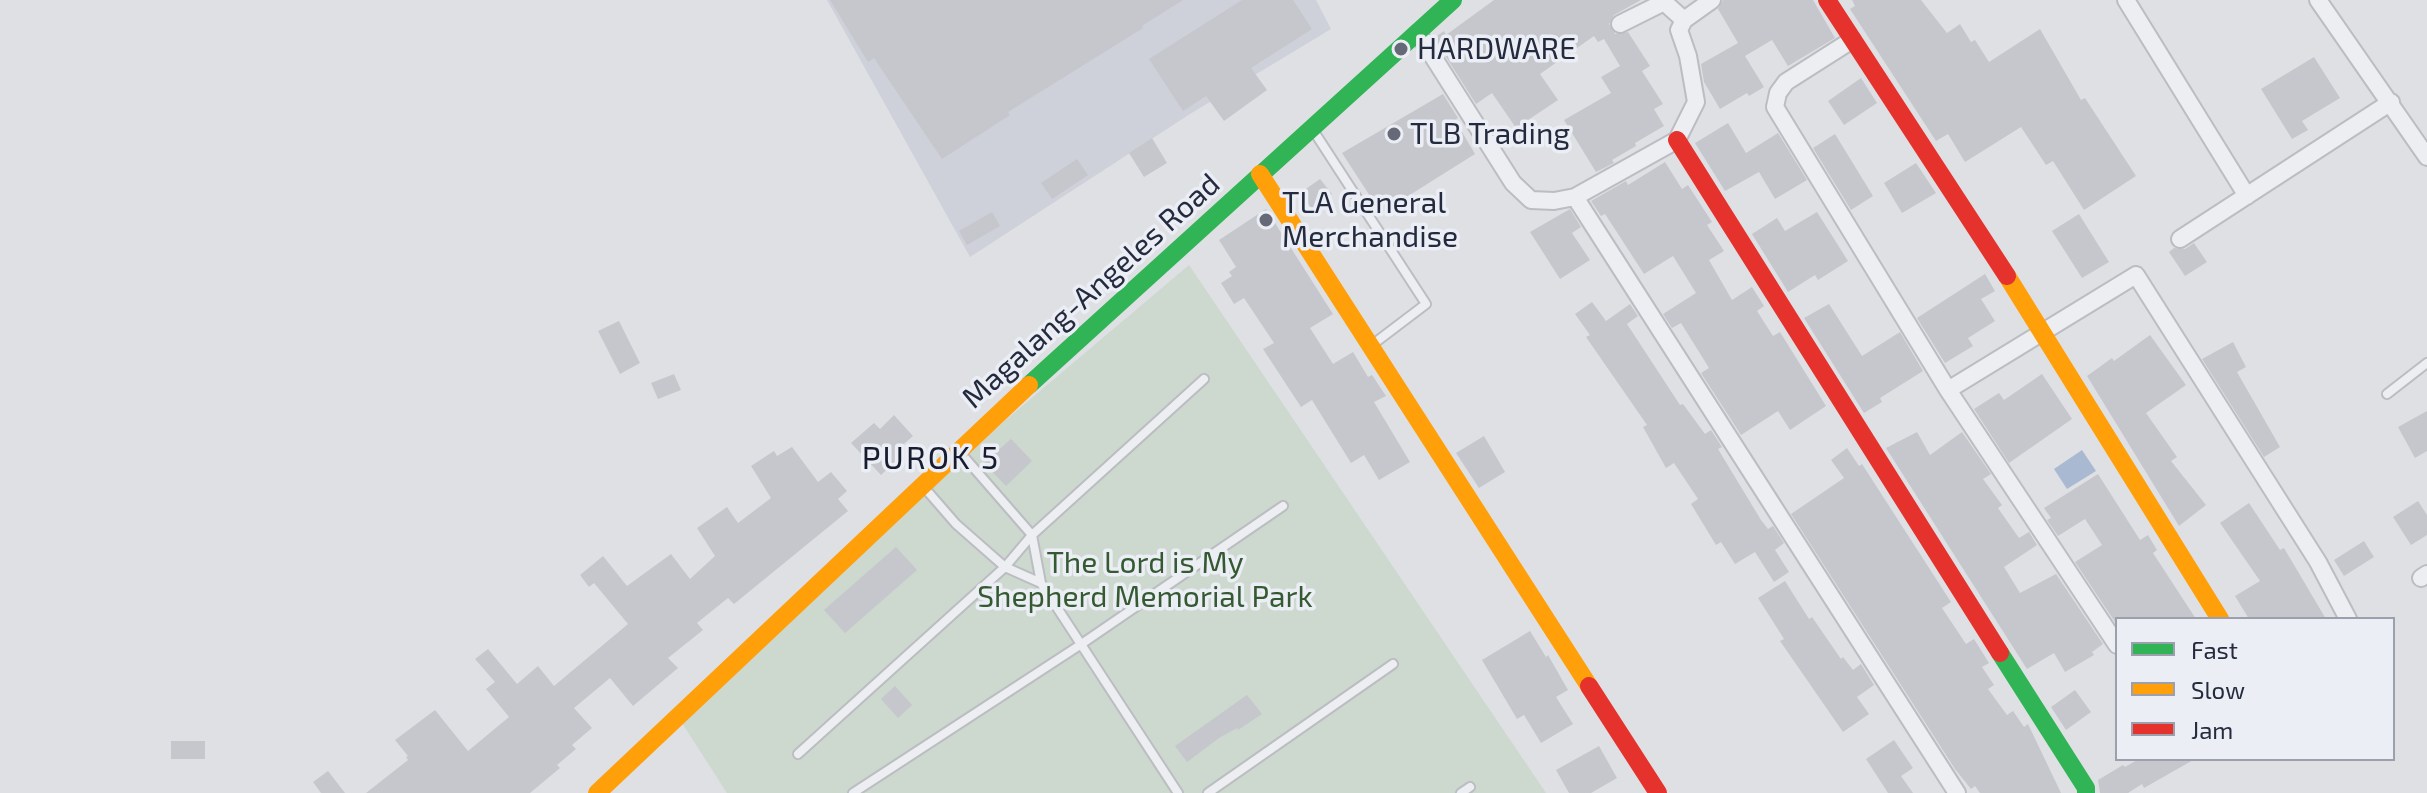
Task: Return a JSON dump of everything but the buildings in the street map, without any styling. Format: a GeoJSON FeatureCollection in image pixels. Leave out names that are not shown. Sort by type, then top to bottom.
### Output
{"type":"FeatureCollection","features":[{"type":"Feature","properties":{"kind":"street","name":"Magalang-Angeles Road"},"geometry":{"type":"LineString","coordinates":[[597,793],[958,450],[1453,0]]}},
{"type":"Feature","properties":{"kind":"street"},"geometry":{"type":"LineString","coordinates":[[1418,33],[1513,183],[1531,200],[1554,201],[1575,197],[1677,140],[1696,102],[1688,56],[1679,30],[1684,20],[1712,0]]}},
{"type":"Feature","properties":{"kind":"street"},"geometry":{"type":"LineString","coordinates":[[1827,0],[2043,332],[2219,617]]}},
{"type":"Feature","properties":{"kind":"street"},"geometry":{"type":"LineString","coordinates":[[2126,0],[2247,196]]}},
{"type":"Feature","properties":{"kind":"street"},"geometry":{"type":"LineString","coordinates":[[2318,0],[2427,157]]}},
{"type":"Feature","properties":{"kind":"street"},"geometry":{"type":"LineString","coordinates":[[1620,24],[1664,2],[1684,20]]}},
{"type":"Feature","properties":{"kind":"street"},"geometry":{"type":"LineString","coordinates":[[1852,40],[1786,82],[1778,93],[1775,107],[1948,390],[2115,642]]}},
{"type":"Feature","properties":{"kind":"street"},"geometry":{"type":"LineString","coordinates":[[2180,239],[2391,102]]}},
{"type":"Feature","properties":{"kind":"street"},"geometry":{"type":"LineString","coordinates":[[1677,140],[2086,788],[2086,793]]}},
{"type":"Feature","properties":{"kind":"street"},"geometry":{"type":"LineString","coordinates":[[1260,174],[1658,793]]}},
{"type":"Feature","properties":{"kind":"street"},"geometry":{"type":"LineString","coordinates":[[1575,197],[1957,793]]}},
{"type":"Feature","properties":{"kind":"street"},"geometry":{"type":"LineString","coordinates":[[1948,390],[2136,275],[2264,474],[2318,562],[2347,617]]}},
{"type":"Feature","properties":{"kind":"lane"},"geometry":{"type":"LineString","coordinates":[[1312,128],[1426,304],[1372,345]]}},
{"type":"Feature","properties":{"kind":"lane"},"geometry":{"type":"LineString","coordinates":[[2387,394],[2427,363]]}},
{"type":"Feature","properties":{"kind":"lane"},"geometry":{"type":"LineString","coordinates":[[798,754],[1005,567],[1032,535],[1204,379]]}},
{"type":"Feature","properties":{"kind":"lane"},"geometry":{"type":"LineString","coordinates":[[958,450],[1032,535],[1041,583],[1178,793]]}},
{"type":"Feature","properties":{"kind":"lane"},"geometry":{"type":"LineString","coordinates":[[922,486],[956,524],[1005,567],[1041,583]]}},
{"type":"Feature","properties":{"kind":"lane"},"geometry":{"type":"LineString","coordinates":[[853,793],[1080,645],[1283,506]]}},
{"type":"Feature","properties":{"kind":"lane"},"geometry":{"type":"LineString","coordinates":[[1208,793],[1393,664]]}},
{"type":"Feature","properties":{"kind":"lane"},"geometry":{"type":"LineString","coordinates":[[1461,793],[1470,787]]}},
{"type":"Feature","properties":{"kind":"shaded area"},"geometry":{"type":"Polygon","coordinates":[[[827,0],[1316,0],[1331,29],[1190,114],[970,257],[827,0]]]}},
{"type":"Feature","properties":{"kind":"green space","name":"The Lord is My Shepherd Memorial Park"},"geometry":{"type":"Polygon","coordinates":[[[1189,265],[1546,793],[727,793],[682,723],[917,495],[1189,265]]]}},
{"type":"Feature","properties":{"kind":"water"},"geometry":{"type":"Polygon","coordinates":[[[2082,450],[2096,471],[2067,489],[2054,469],[2082,450]]]}},
{"type":"Feature","properties":{"kind":"traffic: fast"},"geometry":{"type":"LineString","coordinates":[[1029,385],[1453,0]]}},
{"type":"Feature","properties":{"kind":"traffic: fast"},"geometry":{"type":"LineString","coordinates":[[2000,653],[2086,788],[2086,793]]}},
{"type":"Feature","properties":{"kind":"traffic: slow"},"geometry":{"type":"LineString","coordinates":[[1260,174],[1589,686]]}},
{"type":"Feature","properties":{"kind":"traffic: slow"},"geometry":{"type":"LineString","coordinates":[[2007,276],[2219,617]]}},
{"type":"Feature","properties":{"kind":"traffic: slow"},"geometry":{"type":"LineString","coordinates":[[597,793],[1029,385]]}},
{"type":"Feature","properties":{"kind":"traffic: jam"},"geometry":{"type":"LineString","coordinates":[[1827,0],[2007,276]]}},
{"type":"Feature","properties":{"kind":"traffic: jam"},"geometry":{"type":"LineString","coordinates":[[1677,140],[2000,653]]}},
{"type":"Feature","properties":{"kind":"traffic: jam"},"geometry":{"type":"LineString","coordinates":[[1589,686],[1658,793]]}},
{"type":"Feature","properties":{"kind":"place","name":"HARDWARE"},"geometry":{"type":"Point","coordinates":[1401,49]}},
{"type":"Feature","properties":{"kind":"place","name":"TLB Trading"},"geometry":{"type":"Point","coordinates":[1394,134]}},
{"type":"Feature","properties":{"kind":"place","name":"TLA General Merchandise"},"geometry":{"type":"Point","coordinates":[1266,220]}},
{"type":"Feature","properties":{"kind":"district","name":"PUROK 5"},"geometry":{"type":"Point","coordinates":[931,458]}}]}
